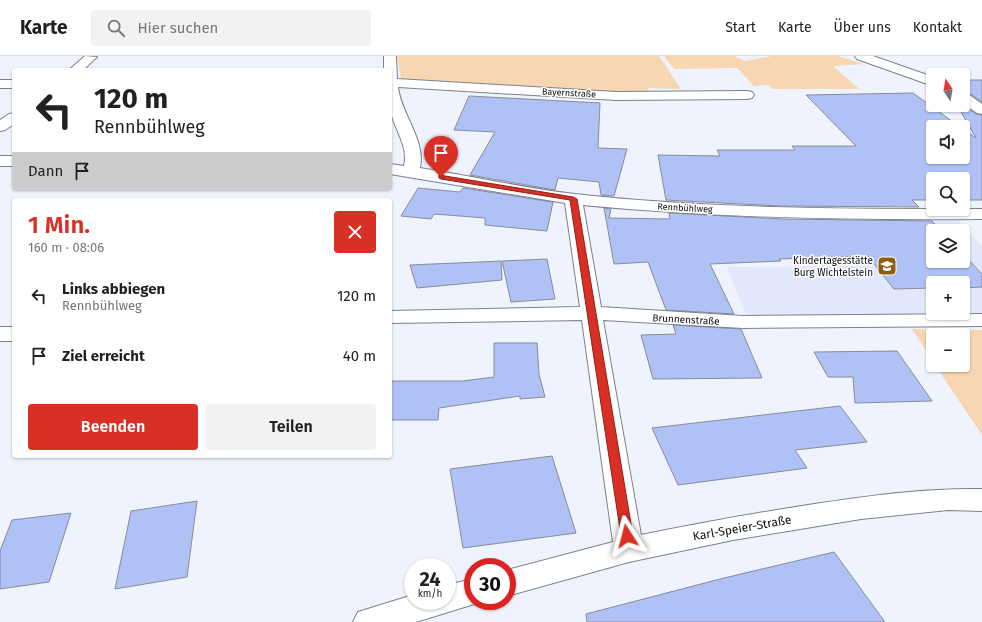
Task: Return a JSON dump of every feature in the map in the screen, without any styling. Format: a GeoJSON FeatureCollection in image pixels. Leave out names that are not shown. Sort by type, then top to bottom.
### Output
{"type":"FeatureCollection","features":[{"type":"Feature","properties":{"kind":"street"},"geometry":{"type":"LineString","coordinates":[[390,56],[390,68]]}},
{"type":"Feature","properties":{"kind":"street"},"geometry":{"type":"LineString","coordinates":[[861,56],[926,79]]}},
{"type":"Feature","properties":{"kind":"street"},"geometry":{"type":"LineString","coordinates":[[77,68],[91,57]]}},
{"type":"Feature","properties":{"kind":"street"},"geometry":{"type":"LineString","coordinates":[[0,84],[12,84]]}},
{"type":"Feature","properties":{"kind":"street","name":"Bayernstraße"},"geometry":{"type":"LineString","coordinates":[[392,84],[616,96],[747,95]]}},
{"type":"Feature","properties":{"kind":"street"},"geometry":{"type":"LineString","coordinates":[[392,89],[395,104],[412,153],[413,166],[410,172]]}},
{"type":"Feature","properties":{"kind":"street"},"geometry":{"type":"LineString","coordinates":[[0,127],[12,118]]}},
{"type":"Feature","properties":{"kind":"street"},"geometry":{"type":"LineString","coordinates":[[0,161],[12,161]]}},
{"type":"Feature","properties":{"kind":"street","name":"Rennbühlweg"},"geometry":{"type":"LineString","coordinates":[[392,169],[573,199],[654,206],[855,215],[982,214]]}},
{"type":"Feature","properties":{"kind":"street"},"geometry":{"type":"LineString","coordinates":[[573,199],[629,550]]}},
{"type":"Feature","properties":{"kind":"street","name":"Brunnenstraße"},"geometry":{"type":"LineString","coordinates":[[392,317],[591,313],[743,322],[982,320]]}},
{"type":"Feature","properties":{"kind":"street"},"geometry":{"type":"LineString","coordinates":[[0,334],[12,334]]}},
{"type":"Feature","properties":{"kind":"street","name":"Karl-Speier-Straße"},"geometry":{"type":"LineString","coordinates":[[516,581],[629,550],[733,528],[861,508],[948,499],[982,500]]}},
{"type":"Feature","properties":{"kind":"street"},"geometry":{"type":"LineString","coordinates":[[369,622],[410,610]]}},
{"type":"Feature","properties":{"kind":"shaded area"},"geometry":{"type":"Polygon","coordinates":[[[397,56],[659,56],[681,89],[648,88],[650,93],[550,90],[406,81],[401,79],[397,56]]]}},
{"type":"Feature","properties":{"kind":"shaded area"},"geometry":{"type":"Polygon","coordinates":[[[664,56],[734,56],[745,61],[772,56],[838,56],[864,64],[833,66],[859,89],[773,89],[768,85],[754,86],[737,68],[674,69],[664,56]]]}},
{"type":"Feature","properties":{"kind":"shaded area","name":"Kindertagesstätte Burg Wichtelstein"},"geometry":{"type":"Polygon","coordinates":[[[956,218],[961,224],[926,224],[926,268],[970,268],[970,234],[982,247],[982,313],[970,313],[970,276],[926,276],[926,314],[746,316],[727,267],[857,266],[822,220],[956,218]]]}},
{"type":"Feature","properties":{"kind":"shaded area"},"geometry":{"type":"Polygon","coordinates":[[[912,329],[926,329],[926,350],[912,329]]]}},
{"type":"Feature","properties":{"kind":"shaded area"},"geometry":{"type":"Polygon","coordinates":[[[970,330],[982,330],[982,435],[940,372],[970,372],[970,330]]]}},
{"type":"Feature","properties":{"kind":"building"},"geometry":{"type":"Polygon","coordinates":[[[970,80],[982,80],[982,102],[970,94],[970,80]]]}},
{"type":"Feature","properties":{"kind":"building"},"geometry":{"type":"Polygon","coordinates":[[[913,93],[926,102],[926,112],[939,112],[950,120],[926,120],[926,164],[970,164],[970,134],[976,138],[970,128],[970,120],[966,120],[961,112],[970,112],[970,110],[976,114],[982,115],[982,200],[970,200],[970,172],[926,172],[926,200],[912,200],[919,207],[779,206],[666,200],[658,155],[720,156],[717,150],[795,150],[792,146],[856,146],[806,95],[913,93]]]}},
{"type":"Feature","properties":{"kind":"building"},"geometry":{"type":"Polygon","coordinates":[[[469,96],[600,103],[598,148],[627,149],[614,196],[601,195],[599,182],[558,178],[555,190],[470,175],[495,132],[454,130],[469,96]]]}},
{"type":"Feature","properties":{"kind":"building"},"geometry":{"type":"Polygon","coordinates":[[[418,188],[460,192],[463,188],[553,202],[547,231],[485,225],[485,218],[434,214],[431,219],[401,216],[418,188]]]}},
{"type":"Feature","properties":{"kind":"building"},"geometry":{"type":"Polygon","coordinates":[[[604,208],[611,209],[609,218],[670,219],[669,213],[782,219],[932,221],[935,224],[926,224],[926,268],[970,268],[970,261],[982,274],[982,287],[970,288],[970,276],[926,276],[926,288],[894,289],[868,256],[779,259],[781,261],[710,264],[734,314],[666,310],[648,262],[614,264],[604,208]]]}},
{"type":"Feature","properties":{"kind":"building"},"geometry":{"type":"Polygon","coordinates":[[[547,259],[555,299],[511,302],[502,261],[547,259]]]}},
{"type":"Feature","properties":{"kind":"building"},"geometry":{"type":"Polygon","coordinates":[[[501,261],[502,280],[417,288],[410,265],[501,261]]]}},
{"type":"Feature","properties":{"kind":"building"},"geometry":{"type":"Polygon","coordinates":[[[673,325],[741,329],[762,378],[653,379],[641,335],[676,334],[673,325]]]}},
{"type":"Feature","properties":{"kind":"building"},"geometry":{"type":"Polygon","coordinates":[[[494,343],[537,343],[539,374],[545,397],[520,399],[520,396],[439,408],[438,420],[392,420],[392,381],[463,381],[494,377],[494,343]]]}},
{"type":"Feature","properties":{"kind":"building"},"geometry":{"type":"Polygon","coordinates":[[[897,351],[932,401],[855,403],[853,377],[828,377],[814,352],[897,351]]]}},
{"type":"Feature","properties":{"kind":"building"},"geometry":{"type":"Polygon","coordinates":[[[840,406],[867,442],[795,450],[807,468],[678,485],[652,428],[840,406]]]}},
{"type":"Feature","properties":{"kind":"building"},"geometry":{"type":"Polygon","coordinates":[[[552,456],[576,533],[463,548],[450,469],[552,456]]]}},
{"type":"Feature","properties":{"kind":"building"},"geometry":{"type":"Polygon","coordinates":[[[197,501],[187,577],[115,589],[131,511],[197,501]]]}},
{"type":"Feature","properties":{"kind":"building"},"geometry":{"type":"Polygon","coordinates":[[[71,513],[49,582],[0,589],[0,551],[12,520],[71,513]]]}},
{"type":"Feature","properties":{"kind":"building"},"geometry":{"type":"Polygon","coordinates":[[[834,552],[885,622],[587,622],[586,614],[724,578],[834,552]]]}},
{"type":"Feature","properties":{"kind":"place","name":"Kindertagesstätte Burg Wichtelstein"},"geometry":{"type":"Point","coordinates":[887,266]}},
{"type":"Feature","properties":{"kind":"route"},"geometry":{"type":"LineString","coordinates":[[441,177],[573,199],[627,536]]}}]}
